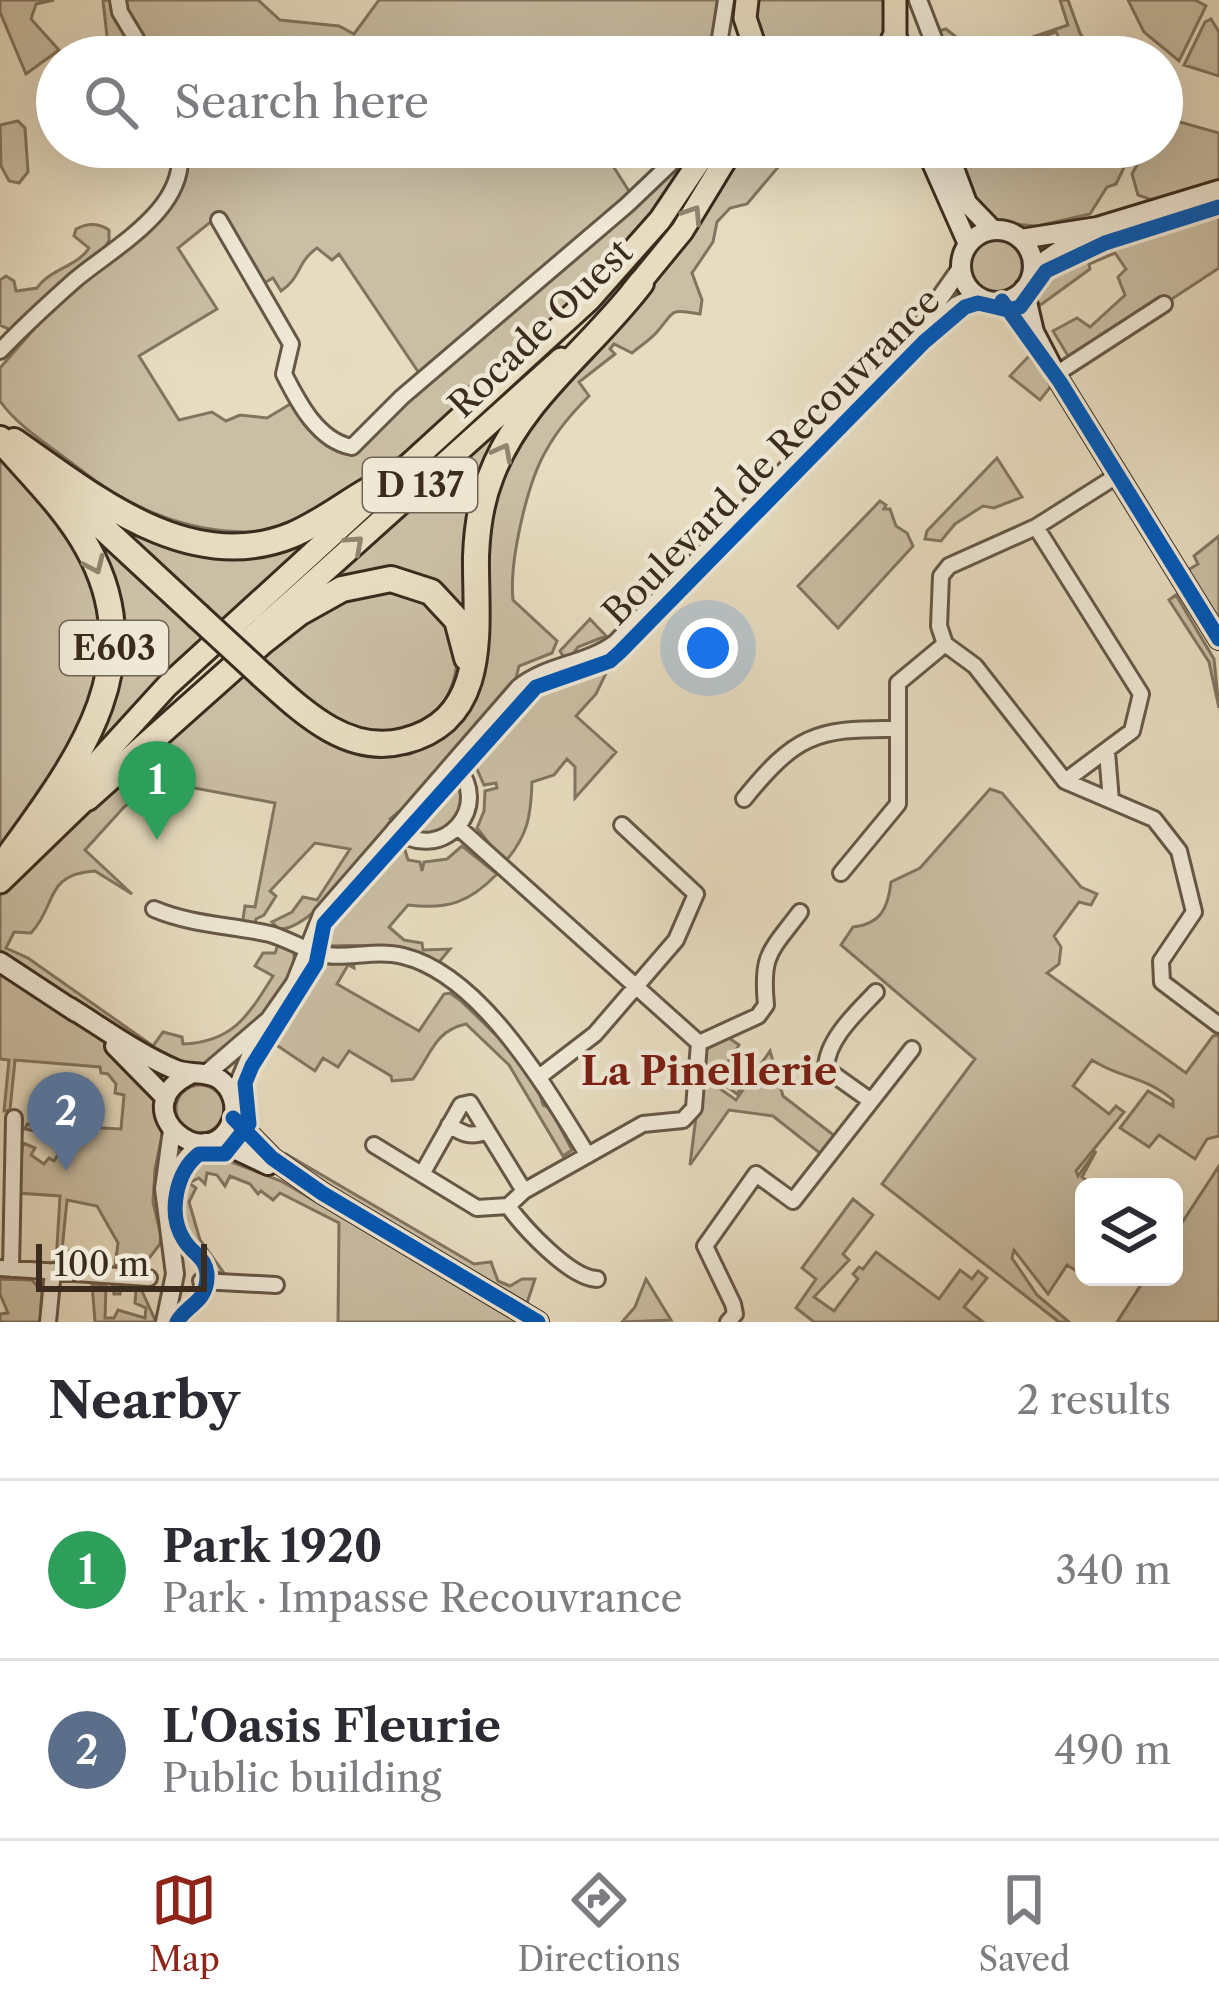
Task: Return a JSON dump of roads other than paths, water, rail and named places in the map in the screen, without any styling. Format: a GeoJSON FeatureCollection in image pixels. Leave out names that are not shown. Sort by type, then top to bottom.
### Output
{"type":"FeatureCollection","features":[{"type":"Feature","properties":{"kind":"highway"},"geometry":{"type":"LineString","coordinates":[[0,435],[312,718],[335,732],[383,745],[420,737],[457,705],[470,679],[478,633],[477,538],[484,495],[499,457],[538,398],[641,283]]}},
{"type":"Feature","properties":{"kind":"highway"},"geometry":{"type":"LineString","coordinates":[[0,435],[118,512],[161,532],[218,545],[266,543],[296,533],[398,476]]}},
{"type":"Feature","properties":{"kind":"highway","name":"E603"},"geometry":{"type":"LineString","coordinates":[[0,435],[87,545],[106,591],[114,642],[106,692],[87,736],[1,872]]}},
{"type":"Feature","properties":{"kind":"highway","name":"D 137"},"geometry":{"type":"LineString","coordinates":[[87,798],[298,613],[360,584],[391,580],[419,586],[441,600],[457,620],[470,679]]}},
{"type":"Feature","properties":{"kind":"main road"},"geometry":{"type":"LineString","coordinates":[[747,0],[748,36]]}},
{"type":"Feature","properties":{"kind":"main road"},"geometry":{"type":"LineString","coordinates":[[895,0],[895,34]]}},
{"type":"Feature","properties":{"kind":"main road","name":"Rocade Ouest"},"geometry":{"type":"LineString","coordinates":[[1,872],[167,686],[590,300],[661,220],[695,168]]}},
{"type":"Feature","properties":{"kind":"main road","name":"Rocade Ouest"},"geometry":{"type":"LineString","coordinates":[[1,872],[87,798],[213,673],[641,283],[691,218],[721,168]]}},
{"type":"Feature","properties":{"kind":"main road"},"geometry":{"type":"LineString","coordinates":[[934,168],[968,244],[961,268],[966,285],[977,296],[1002,301],[1024,289],[1033,269],[1097,227]]}},
{"type":"Feature","properties":{"kind":"main road"},"geometry":{"type":"LineString","coordinates":[[954,168],[967,203],[992,230]]}},
{"type":"Feature","properties":{"kind":"main road"},"geometry":{"type":"LineString","coordinates":[[1022,239],[1097,227],[1219,190]]}},
{"type":"Feature","properties":{"kind":"main road"},"geometry":{"type":"LineString","coordinates":[[968,244],[992,230],[1009,232],[1028,248],[1033,269]]}},
{"type":"Feature","properties":{"kind":"main road"},"geometry":{"type":"LineString","coordinates":[[1024,289],[1034,332],[1058,378],[1219,639]]}},
{"type":"Feature","properties":{"kind":"main road"},"geometry":{"type":"LineString","coordinates":[[1002,301],[1058,378]]}},
{"type":"Feature","properties":{"kind":"main road"},"geometry":{"type":"LineString","coordinates":[[0,962],[160,1063],[220,1080],[233,1097],[233,1118],[223,1135],[201,1143]]}},
{"type":"Feature","properties":{"kind":"main road"},"geometry":{"type":"LineString","coordinates":[[69,1006],[166,1098]]}},
{"type":"Feature","properties":{"kind":"main road"},"geometry":{"type":"LineString","coordinates":[[198,1074],[179,1080],[166,1098],[164,1109],[172,1130],[201,1143],[230,1147],[322,1193]]}},
{"type":"Feature","properties":{"kind":"main road"},"geometry":{"type":"LineString","coordinates":[[233,1118],[272,1158],[322,1193],[538,1322]]}},
{"type":"Feature","properties":{"kind":"street"},"geometry":{"type":"LineString","coordinates":[[118,0],[134,36]]}},
{"type":"Feature","properties":{"kind":"street"},"geometry":{"type":"LineString","coordinates":[[720,36],[726,0]]}},
{"type":"Feature","properties":{"kind":"street"},"geometry":{"type":"LineString","coordinates":[[918,0],[932,36]]}},
{"type":"Feature","properties":{"kind":"street"},"geometry":{"type":"LineString","coordinates":[[0,351],[156,212],[179,168]]}},
{"type":"Feature","properties":{"kind":"street"},"geometry":{"type":"LineString","coordinates":[[219,220],[291,344],[284,374],[297,400],[337,445],[352,448],[402,398],[666,168]]}},
{"type":"Feature","properties":{"kind":"street"},"geometry":{"type":"LineString","coordinates":[[909,345],[961,268]]}},
{"type":"Feature","properties":{"kind":"street"},"geometry":{"type":"LineString","coordinates":[[909,345],[957,304],[977,296]]}},
{"type":"Feature","properties":{"kind":"street"},"geometry":{"type":"LineString","coordinates":[[1058,378],[1164,304]]}},
{"type":"Feature","properties":{"kind":"street","name":"Boulevard de Recouvrance"},"geometry":{"type":"LineString","coordinates":[[198,1074],[262,1029],[295,983],[322,915],[525,682],[616,643],[909,345]]}},
{"type":"Feature","properties":{"kind":"street"},"geometry":{"type":"LineString","coordinates":[[1118,475],[1036,527],[955,561],[941,576],[939,626],[945,644],[975,666],[1065,781],[1154,820],[1179,851],[1194,912],[1161,961],[1162,982],[1219,1025]]}},
{"type":"Feature","properties":{"kind":"street"},"geometry":{"type":"LineString","coordinates":[[1036,527],[1141,694],[1132,731],[1065,781]]}},
{"type":"Feature","properties":{"kind":"street"},"geometry":{"type":"LineString","coordinates":[[841,873],[898,804],[898,683],[945,644]]}},
{"type":"Feature","properties":{"kind":"street"},"geometry":{"type":"LineString","coordinates":[[745,799],[775,762],[809,738],[850,729],[895,729]]}},
{"type":"Feature","properties":{"kind":"street"},"geometry":{"type":"LineString","coordinates":[[1107,752],[1111,801]]}},
{"type":"Feature","properties":{"kind":"street"},"geometry":{"type":"LineString","coordinates":[[395,829],[425,842],[450,836],[459,828],[470,793],[467,780],[453,764]]}},
{"type":"Feature","properties":{"kind":"street"},"geometry":{"type":"LineString","coordinates":[[539,1077],[595,1034],[676,940],[696,894],[622,825]]}},
{"type":"Feature","properties":{"kind":"street"},"geometry":{"type":"LineString","coordinates":[[459,828],[699,1042]]}},
{"type":"Feature","properties":{"kind":"street"},"geometry":{"type":"LineString","coordinates":[[154,909],[183,921],[266,933],[320,954],[383,952],[424,963],[494,1018],[539,1077],[586,1154]]}},
{"type":"Feature","properties":{"kind":"street"},"geometry":{"type":"LineString","coordinates":[[699,1042],[758,1016],[766,1005],[762,969],[768,954],[800,913]]}},
{"type":"Feature","properties":{"kind":"street"},"geometry":{"type":"LineString","coordinates":[[871,1101],[826,1069],[825,1060],[855,1013],[876,992]]}},
{"type":"Feature","properties":{"kind":"street"},"geometry":{"type":"LineString","coordinates":[[233,1097],[262,1029]]}},
{"type":"Feature","properties":{"kind":"street"},"geometry":{"type":"LineString","coordinates":[[374,1145],[477,1208],[508,1206],[524,1190],[643,1124],[683,1120],[694,1108],[699,1042]]}},
{"type":"Feature","properties":{"kind":"street"},"geometry":{"type":"LineString","coordinates":[[728,1322],[735,1314],[734,1304],[705,1246],[756,1174],[793,1201],[911,1049]]}},
{"type":"Feature","properties":{"kind":"street"},"geometry":{"type":"LineString","coordinates":[[422,1174],[460,1105],[470,1103],[524,1190]]}},
{"type":"Feature","properties":{"kind":"street"},"geometry":{"type":"LineString","coordinates":[[14,1118],[5,1268],[148,1278]]}},
{"type":"Feature","properties":{"kind":"street"},"geometry":{"type":"LineString","coordinates":[[449,1125],[464,1134],[477,1136],[487,1131]]}},
{"type":"Feature","properties":{"kind":"street"},"geometry":{"type":"LineString","coordinates":[[165,1322],[175,1274],[165,1184],[172,1130]]}},
{"type":"Feature","properties":{"kind":"street"},"geometry":{"type":"LineString","coordinates":[[165,1184],[201,1143]]}},
{"type":"Feature","properties":{"kind":"street"},"geometry":{"type":"LineString","coordinates":[[508,1206],[568,1267],[585,1279],[597,1279]]}},
{"type":"Feature","properties":{"kind":"street"},"geometry":{"type":"LineString","coordinates":[[48,1322],[53,1271]]}},
{"type":"Feature","properties":{"kind":"street"},"geometry":{"type":"LineString","coordinates":[[201,1281],[276,1285]]}},
{"type":"Feature","properties":{"kind":"place","name":"Park 1920"},"geometry":{"type":"Point","coordinates":[157,840]}},
{"type":"Feature","properties":{"kind":"place","name":"L'Oasis Fleurie"},"geometry":{"type":"Point","coordinates":[66,1171]}},
{"type":"Feature","properties":{"kind":"district","name":"La Pinellerie"},"geometry":{"type":"Point","coordinates":[709,1071]}}]}
